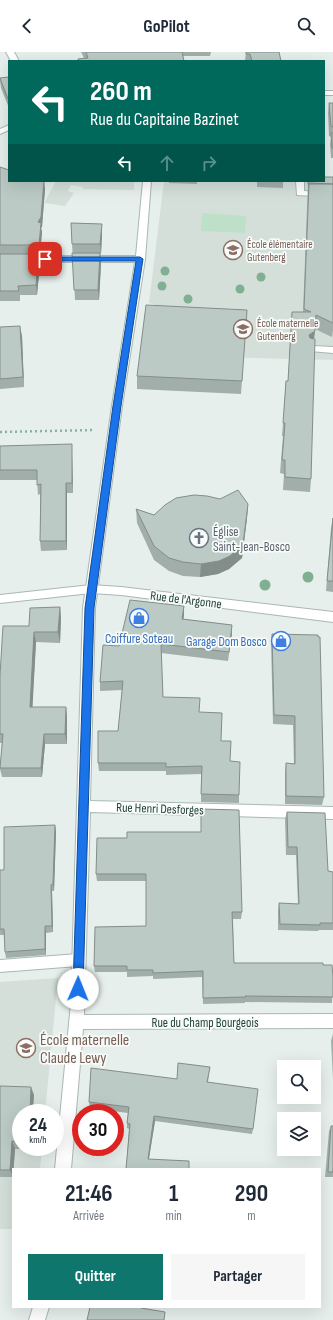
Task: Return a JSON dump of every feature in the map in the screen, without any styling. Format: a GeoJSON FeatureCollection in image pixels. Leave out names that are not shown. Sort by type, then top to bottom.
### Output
{"type":"FeatureCollection","features":[{"type":"Feature","properties":{"kind":"street"},"geometry":{"type":"LineString","coordinates":[[63,1168],[76,1022],[91,589],[140,259],[147,182]]}},
{"type":"Feature","properties":{"kind":"street"},"geometry":{"type":"LineString","coordinates":[[0,259],[140,259]]}},
{"type":"Feature","properties":{"kind":"street","name":"Rue de l'Argonne"},"geometry":{"type":"LineString","coordinates":[[0,599],[91,589],[121,591],[333,617]]}},
{"type":"Feature","properties":{"kind":"street","name":"Rue Henri Desforges"},"geometry":{"type":"LineString","coordinates":[[84,806],[333,813]]}},
{"type":"Feature","properties":{"kind":"street","name":"Rue du Champ Bourgeois"},"geometry":{"type":"LineString","coordinates":[[76,1022],[333,1021]]}},
{"type":"Feature","properties":{"kind":"street"},"geometry":{"type":"LineString","coordinates":[[37,1320],[41,1308]]}},
{"type":"Feature","properties":{"kind":"lane"},"geometry":{"type":"LineString","coordinates":[[300,182],[300,193],[333,195]]}},
{"type":"Feature","properties":{"kind":"lane"},"geometry":{"type":"LineString","coordinates":[[313,349],[333,350]]}},
{"type":"Feature","properties":{"kind":"lane"},"geometry":{"type":"LineString","coordinates":[[0,966],[78,960]]}},
{"type":"Feature","properties":{"kind":"path"},"geometry":{"type":"LineString","coordinates":[[0,432],[114,430]]}},
{"type":"Feature","properties":{"kind":"shaded area"},"geometry":{"type":"Polygon","coordinates":[[[55,182],[134,182],[134,190],[83,189],[83,187],[71,185],[68,191],[74,193],[65,206],[44,203],[55,182]]]}},
{"type":"Feature","properties":{"kind":"shaded area","name":"École élémentaire Gutenberg"},"geometry":{"type":"Polygon","coordinates":[[[164,182],[313,182],[333,190],[333,360],[143,355],[156,305],[149,303],[164,182]]]}},
{"type":"Feature","properties":{"kind":"shaded area","name":"École maternelle Claude Lewy"},"geometry":{"type":"Polygon","coordinates":[[[58,978],[46,1104],[12,1104],[12,1156],[41,1156],[40,1168],[12,1168],[12,1229],[0,1229],[0,982],[58,978]]]}},
{"type":"Feature","properties":{"kind":"green space"},"geometry":{"type":"Polygon","coordinates":[[[202,213],[246,216],[245,233],[201,231],[202,213]]]}},
{"type":"Feature","properties":{"kind":"building"},"geometry":{"type":"Polygon","coordinates":[[[86,52],[182,52],[184,60],[78,60],[88,58],[86,52]]]}},
{"type":"Feature","properties":{"kind":"building"},"geometry":{"type":"Polygon","coordinates":[[[246,52],[279,52],[281,60],[252,60],[250,54],[246,54],[246,52]]]}},
{"type":"Feature","properties":{"kind":"building"},"geometry":{"type":"Polygon","coordinates":[[[8,77],[8,99],[0,78],[8,77]]]}},
{"type":"Feature","properties":{"kind":"building"},"geometry":{"type":"Polygon","coordinates":[[[329,103],[333,103],[333,127],[331,126],[329,103]]]}},
{"type":"Feature","properties":{"kind":"building"},"geometry":{"type":"Polygon","coordinates":[[[331,133],[333,133],[333,148],[332,148],[331,133]]]}},
{"type":"Feature","properties":{"kind":"building"},"geometry":{"type":"Polygon","coordinates":[[[0,167],[8,170],[8,182],[44,182],[41,217],[38,222],[41,223],[39,245],[0,245],[0,167]]]}},
{"type":"Feature","properties":{"kind":"building"},"geometry":{"type":"Polygon","coordinates":[[[325,177],[333,177],[333,184],[308,184],[308,182],[325,182],[325,177]]]}},
{"type":"Feature","properties":{"kind":"building"},"geometry":{"type":"Polygon","coordinates":[[[309,183],[333,184],[333,323],[316,315],[315,331],[309,335],[310,338],[315,339],[311,479],[285,477],[285,460],[282,460],[285,423],[283,423],[286,381],[288,381],[292,312],[311,312],[304,309],[309,183]]]}},
{"type":"Feature","properties":{"kind":"building"},"geometry":{"type":"Polygon","coordinates":[[[71,223],[102,224],[100,244],[72,244],[71,223]]]}},
{"type":"Feature","properties":{"kind":"building"},"geometry":{"type":"Polygon","coordinates":[[[72,253],[100,253],[98,290],[74,290],[72,253]]]}},
{"type":"Feature","properties":{"kind":"building"},"geometry":{"type":"Polygon","coordinates":[[[0,254],[39,254],[36,285],[18,286],[19,291],[0,291],[0,254]]]}},
{"type":"Feature","properties":{"kind":"building"},"geometry":{"type":"Polygon","coordinates":[[[146,305],[247,310],[242,381],[137,376],[146,305]]]}},
{"type":"Feature","properties":{"kind":"building"},"geometry":{"type":"Polygon","coordinates":[[[20,326],[23,377],[0,379],[0,327],[20,326]]]}},
{"type":"Feature","properties":{"kind":"building"},"geometry":{"type":"Polygon","coordinates":[[[72,444],[72,483],[66,483],[66,541],[40,541],[41,484],[37,485],[37,470],[0,470],[0,446],[72,444]]]}},
{"type":"Feature","properties":{"kind":"building","name":"Église Saint-Jean-Bosco"},"geometry":{"type":"Polygon","coordinates":[[[238,490],[248,504],[243,544],[230,556],[219,561],[201,564],[183,562],[169,558],[154,546],[136,509],[154,515],[176,498],[194,495],[220,499],[238,490]]]}},
{"type":"Feature","properties":{"kind":"building"},"geometry":{"type":"Polygon","coordinates":[[[333,518],[333,581],[327,581],[333,518]]]}},
{"type":"Feature","properties":{"kind":"building"},"geometry":{"type":"Polygon","coordinates":[[[130,600],[184,606],[182,619],[232,625],[229,652],[161,644],[163,697],[200,698],[199,712],[222,713],[221,741],[231,741],[230,761],[240,762],[239,795],[201,794],[202,766],[166,767],[166,763],[98,763],[98,731],[118,731],[123,681],[100,682],[103,645],[119,646],[130,600]]]}},
{"type":"Feature","properties":{"kind":"building"},"geometry":{"type":"Polygon","coordinates":[[[60,607],[58,632],[34,632],[30,707],[66,707],[65,734],[44,734],[41,768],[0,768],[3,734],[0,734],[0,675],[3,626],[29,626],[30,608],[60,607]]]}},
{"type":"Feature","properties":{"kind":"building"},"geometry":{"type":"Polygon","coordinates":[[[272,634],[318,635],[318,637],[320,637],[324,797],[286,796],[286,763],[295,764],[295,716],[274,715],[272,634]]]}},
{"type":"Feature","properties":{"kind":"building"},"geometry":{"type":"Polygon","coordinates":[[[201,809],[239,810],[242,912],[232,912],[234,963],[323,963],[323,965],[332,965],[333,997],[245,996],[246,997],[203,998],[203,971],[153,973],[153,970],[127,970],[127,966],[94,966],[95,927],[146,926],[146,874],[96,874],[97,838],[127,838],[127,832],[201,832],[201,809]]]}},
{"type":"Feature","properties":{"kind":"building"},"geometry":{"type":"Polygon","coordinates":[[[287,812],[325,813],[328,871],[333,872],[333,923],[320,923],[320,925],[280,924],[279,903],[299,904],[297,847],[288,847],[287,812]]]}},
{"type":"Feature","properties":{"kind":"building"},"geometry":{"type":"Polygon","coordinates":[[[55,825],[53,884],[51,885],[52,926],[45,926],[45,949],[5,952],[4,929],[0,929],[0,870],[4,870],[4,827],[55,825]]]}},
{"type":"Feature","properties":{"kind":"building"},"geometry":{"type":"Polygon","coordinates":[[[178,1063],[210,1067],[207,1082],[258,1089],[253,1129],[154,1116],[148,1159],[189,1161],[189,1168],[126,1168],[130,1124],[127,1123],[129,1107],[124,1106],[124,1104],[89,1102],[91,1068],[177,1079],[178,1063]]]}},
{"type":"Feature","properties":{"kind":"building"},"geometry":{"type":"Polygon","coordinates":[[[0,1086],[31,1087],[30,1104],[12,1104],[10,1170],[0,1170],[0,1086]]]}},
{"type":"Feature","properties":{"kind":"building"},"geometry":{"type":"Polygon","coordinates":[[[331,1126],[333,1126],[333,1172],[328,1172],[331,1126]]]}},
{"type":"Feature","properties":{"kind":"building"},"geometry":{"type":"Polygon","coordinates":[[[90,1308],[141,1308],[165,1312],[164,1320],[87,1320],[90,1308]]]}},
{"type":"Feature","properties":{"kind":"place","name":"École élémentaire Gutenberg"},"geometry":{"type":"Point","coordinates":[233,250]}},
{"type":"Feature","properties":{"kind":"place","name":"École maternelle Gutenberg"},"geometry":{"type":"Point","coordinates":[243,329]}},
{"type":"Feature","properties":{"kind":"place","name":"Église Saint-Jean-Bosco"},"geometry":{"type":"Point","coordinates":[199,538]}},
{"type":"Feature","properties":{"kind":"place","name":"Coiffure Soteau"},"geometry":{"type":"Point","coordinates":[139,618]}},
{"type":"Feature","properties":{"kind":"place","name":"Garage Dom Bosco"},"geometry":{"type":"Point","coordinates":[281,641]}},
{"type":"Feature","properties":{"kind":"place","name":"École maternelle Claude Lewy"},"geometry":{"type":"Point","coordinates":[26,1048]}},
{"type":"Feature","properties":{"kind":"route"},"geometry":{"type":"LineString","coordinates":[[45,259],[140,259],[127,334],[89,608],[78,989]]}}]}
